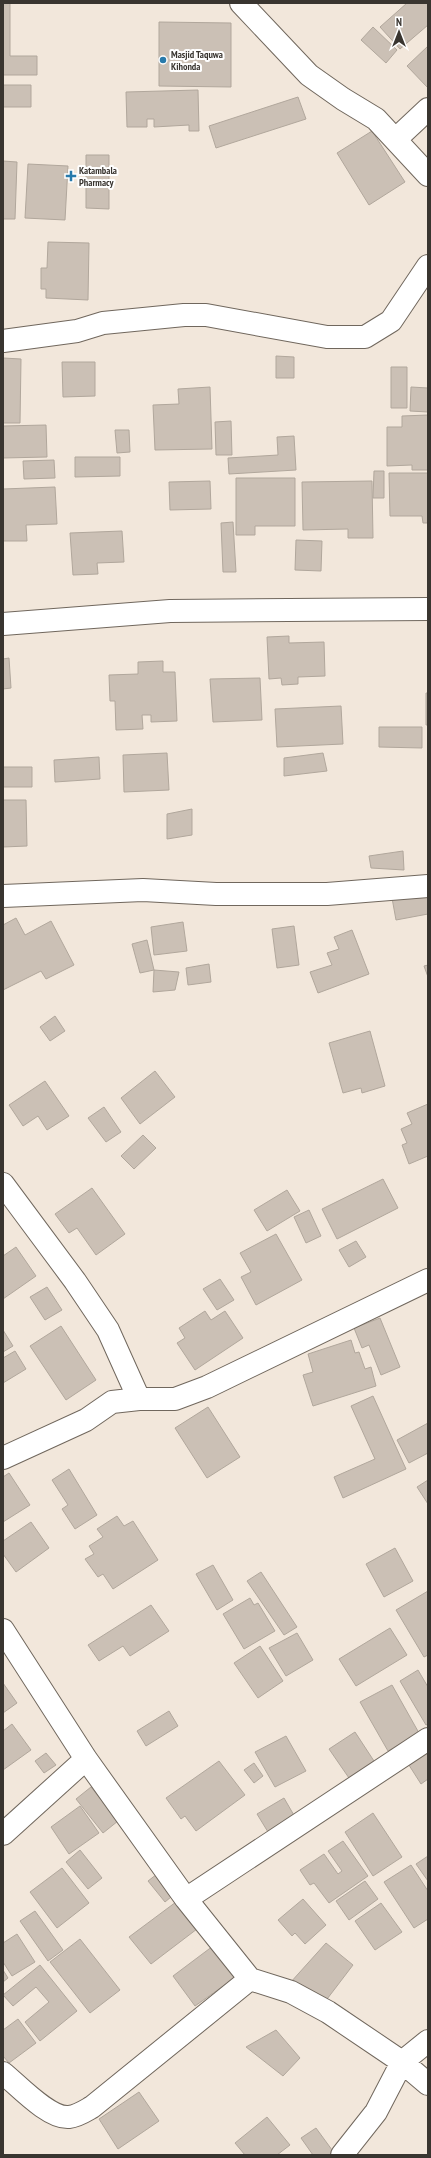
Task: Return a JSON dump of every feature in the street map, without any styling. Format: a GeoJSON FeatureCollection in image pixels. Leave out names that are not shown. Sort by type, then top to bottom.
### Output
{"type":"FeatureCollection","features":[{"type":"Feature","properties":{"kind":"street"},"geometry":{"type":"LineString","coordinates":[[241,3],[309,74],[343,99],[376,119],[428,175]]}},
{"type":"Feature","properties":{"kind":"street"},"geometry":{"type":"LineString","coordinates":[[396,139],[428,109]]}},
{"type":"Feature","properties":{"kind":"street"},"geometry":{"type":"LineString","coordinates":[[3,341],[77,330],[102,323],[184,315],[206,315],[327,337],[365,337],[391,321],[428,266]]}},
{"type":"Feature","properties":{"kind":"street"},"geometry":{"type":"LineString","coordinates":[[3,624],[170,611],[428,609]]}},
{"type":"Feature","properties":{"kind":"street"},"geometry":{"type":"LineString","coordinates":[[3,896],[143,890],[216,894],[327,894],[428,886]]}},
{"type":"Feature","properties":{"kind":"street"},"geometry":{"type":"LineString","coordinates":[[3,1184],[75,1281],[108,1330],[139,1399]]}},
{"type":"Feature","properties":{"kind":"street"},"geometry":{"type":"LineString","coordinates":[[3,1458],[86,1420],[112,1402],[139,1399],[165,1401],[185,1397],[428,1280]]}},
{"type":"Feature","properties":{"kind":"street"},"geometry":{"type":"LineString","coordinates":[[3,1630],[86,1759],[186,1899],[250,1979],[291,1992],[328,2012],[402,2062],[428,2084]]}},
{"type":"Feature","properties":{"kind":"street"},"geometry":{"type":"LineString","coordinates":[[186,1899],[428,1739]]}},
{"type":"Feature","properties":{"kind":"street"},"geometry":{"type":"LineString","coordinates":[[3,1834],[86,1759]]}},
{"type":"Feature","properties":{"kind":"street"},"geometry":{"type":"LineString","coordinates":[[3,2073],[48,2111],[67,2117],[79,2114],[92,2107],[250,1979]]}},
{"type":"Feature","properties":{"kind":"street"},"geometry":{"type":"LineString","coordinates":[[342,2155],[376,2112],[402,2062],[428,2041]]}},
{"type":"Feature","properties":{"kind":"building"},"geometry":{"type":"Polygon","coordinates":[[[3,3],[10,3],[10,56],[37,56],[37,75],[3,75],[3,3]]]}},
{"type":"Feature","properties":{"kind":"building"},"geometry":{"type":"Polygon","coordinates":[[[407,3],[428,3],[428,25],[400,49],[380,27],[407,3]]]}},
{"type":"Feature","properties":{"kind":"building"},"geometry":{"type":"Polygon","coordinates":[[[159,22],[231,23],[231,87],[159,86],[159,22]]]}},
{"type":"Feature","properties":{"kind":"building"},"geometry":{"type":"Polygon","coordinates":[[[373,27],[397,50],[386,63],[361,40],[373,27]]]}},
{"type":"Feature","properties":{"kind":"building"},"geometry":{"type":"Polygon","coordinates":[[[428,46],[428,88],[407,66],[428,46]]]}},
{"type":"Feature","properties":{"kind":"building"},"geometry":{"type":"Polygon","coordinates":[[[3,85],[31,85],[31,107],[3,107],[3,85]]]}},
{"type":"Feature","properties":{"kind":"building"},"geometry":{"type":"Polygon","coordinates":[[[198,90],[199,131],[189,131],[189,125],[154,127],[154,119],[147,119],[147,127],[127,127],[126,92],[198,90]]]}},
{"type":"Feature","properties":{"kind":"building"},"geometry":{"type":"Polygon","coordinates":[[[298,97],[306,119],[216,148],[209,126],[298,97]]]}},
{"type":"Feature","properties":{"kind":"building"},"geometry":{"type":"Polygon","coordinates":[[[372,131],[405,182],[369,205],[337,153],[372,131]]]}},
{"type":"Feature","properties":{"kind":"building"},"geometry":{"type":"Polygon","coordinates":[[[86,155],[109,155],[109,209],[86,208],[86,155]]]}},
{"type":"Feature","properties":{"kind":"building"},"geometry":{"type":"Polygon","coordinates":[[[3,161],[17,162],[15,219],[3,219],[3,161]]]}},
{"type":"Feature","properties":{"kind":"building"},"geometry":{"type":"Polygon","coordinates":[[[28,164],[68,166],[65,220],[25,218],[28,164]]]}},
{"type":"Feature","properties":{"kind":"building"},"geometry":{"type":"Polygon","coordinates":[[[48,242],[89,243],[88,300],[46,298],[46,289],[41,289],[41,268],[47,268],[48,242]]]}},
{"type":"Feature","properties":{"kind":"building"},"geometry":{"type":"Polygon","coordinates":[[[276,356],[294,357],[294,378],[276,378],[276,356]]]}},
{"type":"Feature","properties":{"kind":"building"},"geometry":{"type":"Polygon","coordinates":[[[3,358],[21,359],[20,423],[3,423],[3,358]]]}},
{"type":"Feature","properties":{"kind":"building"},"geometry":{"type":"Polygon","coordinates":[[[62,362],[95,362],[95,396],[63,397],[62,362]]]}},
{"type":"Feature","properties":{"kind":"building"},"geometry":{"type":"Polygon","coordinates":[[[391,367],[407,367],[407,408],[391,408],[391,367]]]}},
{"type":"Feature","properties":{"kind":"building"},"geometry":{"type":"Polygon","coordinates":[[[210,387],[212,449],[155,450],[153,405],[179,404],[178,389],[210,387]]]}},
{"type":"Feature","properties":{"kind":"building"},"geometry":{"type":"Polygon","coordinates":[[[411,387],[428,388],[428,412],[410,411],[411,387]]]}},
{"type":"Feature","properties":{"kind":"building"},"geometry":{"type":"Polygon","coordinates":[[[428,415],[428,470],[412,470],[412,465],[387,466],[387,427],[402,427],[402,416],[428,415]]]}},
{"type":"Feature","properties":{"kind":"building"},"geometry":{"type":"Polygon","coordinates":[[[231,421],[232,455],[216,455],[215,422],[231,421]]]}},
{"type":"Feature","properties":{"kind":"building"},"geometry":{"type":"Polygon","coordinates":[[[46,425],[47,457],[3,458],[3,426],[46,425]]]}},
{"type":"Feature","properties":{"kind":"building"},"geometry":{"type":"Polygon","coordinates":[[[115,430],[129,430],[130,452],[117,453],[115,430]]]}},
{"type":"Feature","properties":{"kind":"building"},"geometry":{"type":"Polygon","coordinates":[[[294,436],[296,470],[229,474],[228,458],[278,455],[277,437],[294,436]]]}},
{"type":"Feature","properties":{"kind":"building"},"geometry":{"type":"Polygon","coordinates":[[[75,457],[120,457],[120,476],[75,477],[75,457]]]}},
{"type":"Feature","properties":{"kind":"building"},"geometry":{"type":"Polygon","coordinates":[[[54,460],[55,478],[24,479],[23,461],[54,460]]]}},
{"type":"Feature","properties":{"kind":"building"},"geometry":{"type":"Polygon","coordinates":[[[374,471],[384,471],[384,498],[373,498],[374,471]]]}},
{"type":"Feature","properties":{"kind":"building"},"geometry":{"type":"Polygon","coordinates":[[[389,473],[428,473],[428,523],[423,523],[422,516],[390,516],[389,473]]]}},
{"type":"Feature","properties":{"kind":"building"},"geometry":{"type":"Polygon","coordinates":[[[236,478],[295,478],[295,526],[255,526],[255,535],[236,535],[236,478]]]}},
{"type":"Feature","properties":{"kind":"building"},"geometry":{"type":"Polygon","coordinates":[[[210,481],[211,509],[170,510],[169,482],[210,481]]]}},
{"type":"Feature","properties":{"kind":"building"},"geometry":{"type":"Polygon","coordinates":[[[372,481],[373,538],[348,538],[348,529],[303,530],[302,482],[372,481]]]}},
{"type":"Feature","properties":{"kind":"building"},"geometry":{"type":"Polygon","coordinates":[[[55,487],[57,524],[26,525],[27,541],[3,541],[3,489],[55,487]]]}},
{"type":"Feature","properties":{"kind":"building"},"geometry":{"type":"Polygon","coordinates":[[[233,522],[236,572],[223,572],[221,523],[233,522]]]}},
{"type":"Feature","properties":{"kind":"building"},"geometry":{"type":"Polygon","coordinates":[[[122,531],[124,562],[97,563],[98,574],[73,575],[70,533],[122,531]]]}},
{"type":"Feature","properties":{"kind":"building"},"geometry":{"type":"Polygon","coordinates":[[[296,540],[322,541],[321,571],[295,570],[296,540]]]}},
{"type":"Feature","properties":{"kind":"building"},"geometry":{"type":"Polygon","coordinates":[[[289,636],[289,643],[324,642],[325,676],[298,677],[298,684],[282,685],[281,678],[269,679],[267,637],[289,636]]]}},
{"type":"Feature","properties":{"kind":"building"},"geometry":{"type":"Polygon","coordinates":[[[9,658],[11,688],[3,689],[3,659],[9,658]]]}},
{"type":"Feature","properties":{"kind":"building"},"geometry":{"type":"Polygon","coordinates":[[[163,661],[163,672],[175,672],[177,721],[151,722],[151,715],[142,715],[143,729],[116,730],[115,701],[110,701],[109,675],[138,674],[138,662],[163,661]]]}},
{"type":"Feature","properties":{"kind":"building"},"geometry":{"type":"Polygon","coordinates":[[[260,678],[262,720],[213,722],[210,679],[260,678]]]}},
{"type":"Feature","properties":{"kind":"building"},"geometry":{"type":"Polygon","coordinates":[[[426,693],[428,693],[428,725],[426,725],[426,693]]]}},
{"type":"Feature","properties":{"kind":"building"},"geometry":{"type":"Polygon","coordinates":[[[341,706],[343,744],[277,747],[275,709],[341,706]]]}},
{"type":"Feature","properties":{"kind":"building"},"geometry":{"type":"Polygon","coordinates":[[[379,727],[422,727],[422,748],[379,747],[379,727]]]}},
{"type":"Feature","properties":{"kind":"building"},"geometry":{"type":"Polygon","coordinates":[[[167,753],[169,790],[124,792],[123,755],[167,753]]]}},
{"type":"Feature","properties":{"kind":"building"},"geometry":{"type":"Polygon","coordinates":[[[323,753],[327,771],[284,776],[284,758],[323,753]]]}},
{"type":"Feature","properties":{"kind":"building"},"geometry":{"type":"Polygon","coordinates":[[[99,757],[100,779],[55,782],[54,760],[99,757]]]}},
{"type":"Feature","properties":{"kind":"building"},"geometry":{"type":"Polygon","coordinates":[[[3,767],[32,767],[32,787],[3,787],[3,767]]]}},
{"type":"Feature","properties":{"kind":"building"},"geometry":{"type":"Polygon","coordinates":[[[3,800],[26,800],[27,846],[3,847],[3,800]]]}},
{"type":"Feature","properties":{"kind":"building"},"geometry":{"type":"Polygon","coordinates":[[[192,809],[192,835],[167,839],[167,814],[192,809]]]}},
{"type":"Feature","properties":{"kind":"building"},"geometry":{"type":"Polygon","coordinates":[[[403,851],[404,870],[371,868],[369,856],[403,851]]]}},
{"type":"Feature","properties":{"kind":"building"},"geometry":{"type":"Polygon","coordinates":[[[428,891],[428,914],[396,920],[392,898],[428,891]]]}},
{"type":"Feature","properties":{"kind":"building"},"geometry":{"type":"Polygon","coordinates":[[[16,918],[25,935],[51,921],[74,965],[46,979],[41,971],[3,990],[3,925],[16,918]]]}},
{"type":"Feature","properties":{"kind":"building"},"geometry":{"type":"Polygon","coordinates":[[[183,922],[187,951],[154,955],[151,927],[183,922]]]}},
{"type":"Feature","properties":{"kind":"building"},"geometry":{"type":"Polygon","coordinates":[[[294,926],[299,965],[277,968],[272,929],[294,926]]]}},
{"type":"Feature","properties":{"kind":"building"},"geometry":{"type":"Polygon","coordinates":[[[352,930],[369,974],[318,993],[310,972],[332,965],[327,953],[339,949],[334,937],[352,930]]]}},
{"type":"Feature","properties":{"kind":"building"},"geometry":{"type":"Polygon","coordinates":[[[147,940],[154,970],[140,973],[132,944],[147,940]]]}},
{"type":"Feature","properties":{"kind":"building"},"geometry":{"type":"Polygon","coordinates":[[[209,964],[211,982],[188,985],[186,968],[209,964]]]}},
{"type":"Feature","properties":{"kind":"building"},"geometry":{"type":"Polygon","coordinates":[[[428,965],[428,977],[424,966],[428,965]]]}},
{"type":"Feature","properties":{"kind":"building"},"geometry":{"type":"Polygon","coordinates":[[[154,970],[179,972],[175,990],[153,992],[154,970]]]}},
{"type":"Feature","properties":{"kind":"building"},"geometry":{"type":"Polygon","coordinates":[[[55,1016],[65,1031],[50,1041],[40,1027],[55,1016]]]}},
{"type":"Feature","properties":{"kind":"building"},"geometry":{"type":"Polygon","coordinates":[[[370,1031],[385,1086],[362,1093],[361,1088],[343,1093],[329,1043],[370,1031]]]}},
{"type":"Feature","properties":{"kind":"building"},"geometry":{"type":"Polygon","coordinates":[[[155,1071],[175,1097],[140,1124],[121,1098],[155,1071]]]}},
{"type":"Feature","properties":{"kind":"building"},"geometry":{"type":"Polygon","coordinates":[[[45,1081],[69,1116],[47,1130],[38,1116],[23,1126],[9,1105],[45,1081]]]}},
{"type":"Feature","properties":{"kind":"building"},"geometry":{"type":"Polygon","coordinates":[[[428,1104],[428,1156],[409,1164],[402,1145],[407,1143],[401,1129],[412,1124],[407,1113],[428,1104]]]}},
{"type":"Feature","properties":{"kind":"building"},"geometry":{"type":"Polygon","coordinates":[[[104,1107],[121,1132],[106,1142],[88,1118],[104,1107]]]}},
{"type":"Feature","properties":{"kind":"building"},"geometry":{"type":"Polygon","coordinates":[[[143,1135],[156,1148],[134,1169],[121,1156],[143,1135]]]}},
{"type":"Feature","properties":{"kind":"building"},"geometry":{"type":"Polygon","coordinates":[[[383,1179],[398,1208],[337,1239],[322,1209],[383,1179]]]}},
{"type":"Feature","properties":{"kind":"building"},"geometry":{"type":"Polygon","coordinates":[[[92,1188],[125,1234],[96,1255],[77,1228],[69,1233],[55,1214],[92,1188]]]}},
{"type":"Feature","properties":{"kind":"building"},"geometry":{"type":"Polygon","coordinates":[[[287,1190],[300,1211],[267,1231],[254,1210],[287,1190]]]}},
{"type":"Feature","properties":{"kind":"building"},"geometry":{"type":"Polygon","coordinates":[[[309,1210],[321,1236],[306,1243],[294,1217],[309,1210]]]}},
{"type":"Feature","properties":{"kind":"building"},"geometry":{"type":"Polygon","coordinates":[[[276,1234],[302,1280],[256,1305],[241,1277],[251,1272],[240,1253],[276,1234]]]}},
{"type":"Feature","properties":{"kind":"building"},"geometry":{"type":"Polygon","coordinates":[[[356,1241],[366,1257],[349,1267],[339,1250],[356,1241]]]}},
{"type":"Feature","properties":{"kind":"building"},"geometry":{"type":"Polygon","coordinates":[[[16,1247],[36,1276],[3,1299],[3,1256],[16,1247]]]}},
{"type":"Feature","properties":{"kind":"building"},"geometry":{"type":"Polygon","coordinates":[[[220,1279],[234,1300],[217,1310],[203,1289],[220,1279]]]}},
{"type":"Feature","properties":{"kind":"building"},"geometry":{"type":"Polygon","coordinates":[[[47,1287],[62,1310],[45,1320],[30,1297],[47,1287]]]}},
{"type":"Feature","properties":{"kind":"building"},"geometry":{"type":"Polygon","coordinates":[[[205,1311],[211,1320],[225,1311],[243,1338],[195,1370],[177,1343],[185,1338],[179,1328],[205,1311]]]}},
{"type":"Feature","properties":{"kind":"building"},"geometry":{"type":"Polygon","coordinates":[[[380,1318],[400,1367],[381,1375],[369,1345],[362,1348],[354,1328],[380,1318]]]}},
{"type":"Feature","properties":{"kind":"building"},"geometry":{"type":"Polygon","coordinates":[[[61,1326],[96,1380],[66,1400],[30,1346],[61,1326]]]}},
{"type":"Feature","properties":{"kind":"building"},"geometry":{"type":"Polygon","coordinates":[[[3,1330],[13,1346],[3,1352],[3,1330]]]}},
{"type":"Feature","properties":{"kind":"building"},"geometry":{"type":"Polygon","coordinates":[[[351,1340],[355,1353],[359,1352],[365,1369],[371,1367],[376,1386],[313,1406],[303,1375],[313,1372],[308,1354],[351,1340]]]}},
{"type":"Feature","properties":{"kind":"building"},"geometry":{"type":"Polygon","coordinates":[[[15,1351],[26,1369],[3,1383],[3,1358],[15,1351]]]}},
{"type":"Feature","properties":{"kind":"building"},"geometry":{"type":"Polygon","coordinates":[[[373,1396],[406,1469],[343,1498],[334,1477],[375,1459],[351,1406],[373,1396]]]}},
{"type":"Feature","properties":{"kind":"building"},"geometry":{"type":"Polygon","coordinates":[[[208,1407],[240,1457],[207,1478],[175,1428],[208,1407]]]}},
{"type":"Feature","properties":{"kind":"building"},"geometry":{"type":"Polygon","coordinates":[[[428,1423],[428,1453],[409,1463],[397,1440],[428,1423]]]}},
{"type":"Feature","properties":{"kind":"building"},"geometry":{"type":"Polygon","coordinates":[[[69,1469],[97,1515],[75,1529],[62,1509],[68,1505],[52,1480],[69,1469]]]}},
{"type":"Feature","properties":{"kind":"building"},"geometry":{"type":"Polygon","coordinates":[[[9,1473],[30,1505],[3,1522],[3,1477],[9,1473]]]}},
{"type":"Feature","properties":{"kind":"building"},"geometry":{"type":"Polygon","coordinates":[[[428,1480],[428,1504],[417,1487],[428,1480]]]}},
{"type":"Feature","properties":{"kind":"building"},"geometry":{"type":"Polygon","coordinates":[[[117,1516],[124,1526],[133,1521],[158,1560],[113,1589],[103,1574],[98,1577],[85,1559],[94,1554],[89,1546],[103,1537],[97,1529],[117,1516]]]}},
{"type":"Feature","properties":{"kind":"building"},"geometry":{"type":"Polygon","coordinates":[[[31,1522],[49,1548],[16,1572],[3,1554],[3,1541],[31,1522]]]}},
{"type":"Feature","properties":{"kind":"building"},"geometry":{"type":"Polygon","coordinates":[[[395,1548],[413,1581],[384,1597],[366,1564],[395,1548]]]}},
{"type":"Feature","properties":{"kind":"building"},"geometry":{"type":"Polygon","coordinates":[[[213,1565],[233,1600],[217,1610],[196,1574],[213,1565]]]}},
{"type":"Feature","properties":{"kind":"building"},"geometry":{"type":"Polygon","coordinates":[[[261,1572],[297,1627],[284,1635],[247,1581],[261,1572]]]}},
{"type":"Feature","properties":{"kind":"building"},"geometry":{"type":"Polygon","coordinates":[[[428,1591],[428,1655],[424,1657],[396,1610],[428,1591]]]}},
{"type":"Feature","properties":{"kind":"building"},"geometry":{"type":"Polygon","coordinates":[[[250,1598],[254,1605],[258,1603],[275,1631],[244,1649],[223,1614],[250,1598]]]}},
{"type":"Feature","properties":{"kind":"building"},"geometry":{"type":"Polygon","coordinates":[[[151,1605],[169,1631],[130,1656],[123,1646],[99,1661],[88,1645],[151,1605]]]}},
{"type":"Feature","properties":{"kind":"building"},"geometry":{"type":"Polygon","coordinates":[[[390,1628],[407,1655],[356,1686],[339,1659],[390,1628]]]}},
{"type":"Feature","properties":{"kind":"building"},"geometry":{"type":"Polygon","coordinates":[[[297,1633],[313,1660],[286,1676],[269,1648],[297,1633]]]}},
{"type":"Feature","properties":{"kind":"building"},"geometry":{"type":"Polygon","coordinates":[[[260,1646],[283,1681],[258,1698],[234,1663],[260,1646]]]}},
{"type":"Feature","properties":{"kind":"building"},"geometry":{"type":"Polygon","coordinates":[[[418,1670],[428,1687],[428,1724],[426,1725],[400,1681],[418,1670]]]}},
{"type":"Feature","properties":{"kind":"building"},"geometry":{"type":"Polygon","coordinates":[[[3,1683],[17,1703],[3,1713],[3,1683]]]}},
{"type":"Feature","properties":{"kind":"building"},"geometry":{"type":"Polygon","coordinates":[[[392,1685],[419,1733],[388,1751],[360,1702],[392,1685]]]}},
{"type":"Feature","properties":{"kind":"building"},"geometry":{"type":"Polygon","coordinates":[[[169,1711],[178,1726],[146,1746],[137,1731],[169,1711]]]}},
{"type":"Feature","properties":{"kind":"building"},"geometry":{"type":"Polygon","coordinates":[[[12,1724],[31,1750],[3,1770],[3,1731],[12,1724]]]}},
{"type":"Feature","properties":{"kind":"building"},"geometry":{"type":"Polygon","coordinates":[[[355,1732],[374,1761],[349,1778],[329,1749],[355,1732]]]}},
{"type":"Feature","properties":{"kind":"building"},"geometry":{"type":"Polygon","coordinates":[[[286,1736],[306,1771],[275,1787],[255,1752],[286,1736]]]}},
{"type":"Feature","properties":{"kind":"building"},"geometry":{"type":"Polygon","coordinates":[[[428,1748],[428,1779],[421,1784],[407,1762],[428,1748]]]}},
{"type":"Feature","properties":{"kind":"building"},"geometry":{"type":"Polygon","coordinates":[[[46,1753],[56,1765],[44,1773],[35,1761],[46,1753]]]}},
{"type":"Feature","properties":{"kind":"building"},"geometry":{"type":"Polygon","coordinates":[[[219,1761],[245,1795],[196,1831],[185,1816],[181,1819],[166,1798],[219,1761]]]}},
{"type":"Feature","properties":{"kind":"building"},"geometry":{"type":"Polygon","coordinates":[[[254,1763],[263,1776],[254,1783],[244,1770],[254,1763]]]}},
{"type":"Feature","properties":{"kind":"building"},"geometry":{"type":"Polygon","coordinates":[[[91,1787],[118,1821],[103,1833],[76,1799],[91,1787]]]}},
{"type":"Feature","properties":{"kind":"building"},"geometry":{"type":"Polygon","coordinates":[[[284,1798],[295,1817],[268,1832],[257,1814],[284,1798]]]}},
{"type":"Feature","properties":{"kind":"building"},"geometry":{"type":"Polygon","coordinates":[[[80,1806],[99,1833],[69,1854],[51,1827],[80,1806]]]}},
{"type":"Feature","properties":{"kind":"building"},"geometry":{"type":"Polygon","coordinates":[[[373,1813],[402,1857],[373,1876],[345,1832],[373,1813]]]}},
{"type":"Feature","properties":{"kind":"building"},"geometry":{"type":"Polygon","coordinates":[[[343,1841],[368,1876],[329,1903],[314,1883],[310,1885],[300,1870],[324,1854],[338,1874],[342,1871],[328,1851],[343,1841]]]}},
{"type":"Feature","properties":{"kind":"building"},"geometry":{"type":"Polygon","coordinates":[[[80,1850],[102,1878],[88,1889],[66,1862],[80,1850]]]}},
{"type":"Feature","properties":{"kind":"building"},"geometry":{"type":"Polygon","coordinates":[[[428,1856],[428,1881],[416,1864],[428,1856]]]}},
{"type":"Feature","properties":{"kind":"building"},"geometry":{"type":"Polygon","coordinates":[[[411,1865],[428,1891],[428,1919],[414,1928],[384,1882],[411,1865]]]}},
{"type":"Feature","properties":{"kind":"building"},"geometry":{"type":"Polygon","coordinates":[[[62,1868],[89,1903],[57,1928],[30,1892],[62,1868]]]}},
{"type":"Feature","properties":{"kind":"building"},"geometry":{"type":"Polygon","coordinates":[[[161,1871],[177,1892],[165,1902],[148,1881],[161,1871]]]}},
{"type":"Feature","properties":{"kind":"building"},"geometry":{"type":"Polygon","coordinates":[[[365,1881],[378,1899],[349,1920],[336,1901],[365,1881]]]}},
{"type":"Feature","properties":{"kind":"building"},"geometry":{"type":"Polygon","coordinates":[[[303,1899],[326,1925],[305,1944],[295,1933],[292,1936],[278,1920],[303,1899]]]}},
{"type":"Feature","properties":{"kind":"building"},"geometry":{"type":"Polygon","coordinates":[[[176,1902],[197,1929],[151,1964],[129,1937],[176,1902]]]}},
{"type":"Feature","properties":{"kind":"building"},"geometry":{"type":"Polygon","coordinates":[[[381,1903],[402,1932],[375,1950],[355,1921],[381,1903]]]}},
{"type":"Feature","properties":{"kind":"building"},"geometry":{"type":"Polygon","coordinates":[[[35,1911],[63,1950],[48,1961],[20,1921],[35,1911]]]}},
{"type":"Feature","properties":{"kind":"building"},"geometry":{"type":"Polygon","coordinates":[[[17,1934],[35,1962],[12,1976],[3,1962],[3,1943],[17,1934]]]}},
{"type":"Feature","properties":{"kind":"building"},"geometry":{"type":"Polygon","coordinates":[[[80,1939],[120,1990],[90,2013],[50,1962],[80,1939]]]}},
{"type":"Feature","properties":{"kind":"building"},"geometry":{"type":"Polygon","coordinates":[[[326,1943],[353,1965],[321,2007],[290,1983],[326,1943]]]}},
{"type":"Feature","properties":{"kind":"building"},"geometry":{"type":"Polygon","coordinates":[[[213,1946],[236,1977],[195,2006],[173,1976],[213,1946]]]}},
{"type":"Feature","properties":{"kind":"building"},"geometry":{"type":"Polygon","coordinates":[[[40,1965],[77,2011],[40,2041],[25,2022],[49,2002],[36,1987],[13,2006],[3,1995],[40,1965]]]}},
{"type":"Feature","properties":{"kind":"building"},"geometry":{"type":"Polygon","coordinates":[[[3,1970],[8,1978],[3,1982],[3,1970]]]}},
{"type":"Feature","properties":{"kind":"building"},"geometry":{"type":"Polygon","coordinates":[[[18,2019],[36,2043],[9,2063],[3,2056],[3,2030],[18,2019]]]}},
{"type":"Feature","properties":{"kind":"building"},"geometry":{"type":"Polygon","coordinates":[[[276,2030],[300,2058],[283,2076],[246,2047],[276,2030]]]}},
{"type":"Feature","properties":{"kind":"building"},"geometry":{"type":"Polygon","coordinates":[[[139,2092],[159,2121],[118,2149],[99,2119],[139,2092]]]}},
{"type":"Feature","properties":{"kind":"building"},"geometry":{"type":"Polygon","coordinates":[[[267,2117],[290,2145],[277,2155],[245,2155],[235,2143],[267,2117]]]}},
{"type":"Feature","properties":{"kind":"building"},"geometry":{"type":"Polygon","coordinates":[[[316,2128],[335,2154],[334,2155],[313,2155],[301,2138],[316,2128]]]}},
{"type":"Feature","properties":{"kind":"place","name":"Masjid Taquwa Kihonda"},"geometry":{"type":"Point","coordinates":[163,60]}},
{"type":"Feature","properties":{"kind":"place","name":"Katambala Pharmacy"},"geometry":{"type":"Point","coordinates":[71,176]}}]}
